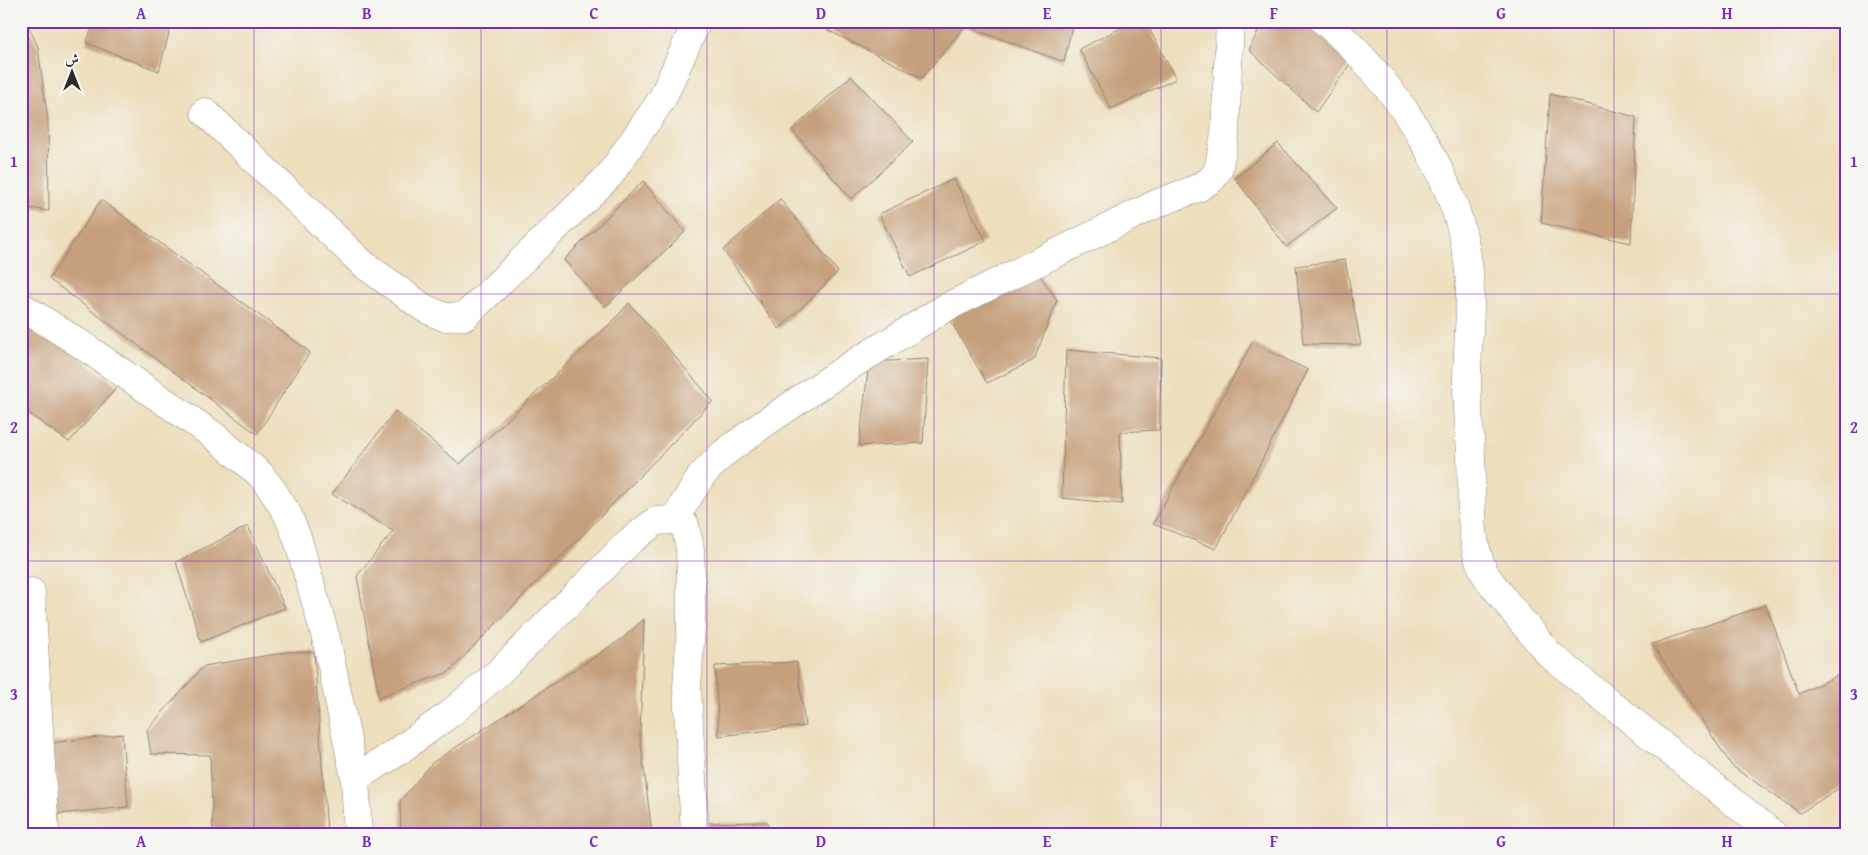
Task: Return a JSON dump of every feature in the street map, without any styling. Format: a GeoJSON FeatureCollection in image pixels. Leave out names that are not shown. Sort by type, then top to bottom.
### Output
{"type":"FeatureCollection","features":[{"type":"Feature","properties":{"kind":"street"},"geometry":{"type":"LineString","coordinates":[[205,112],[363,264],[424,308],[444,317],[465,316],[608,176],[662,99],[697,21]]}},
{"type":"Feature","properties":{"kind":"street"},"geometry":{"type":"LineString","coordinates":[[674,520],[702,475],[724,453],[848,367],[947,308],[1158,203],[1198,188],[1212,179],[1218,170],[1225,135],[1230,21]]}},
{"type":"Feature","properties":{"kind":"street"},"geometry":{"type":"LineString","coordinates":[[1324,21],[1343,38],[1374,72],[1415,128],[1443,176],[1457,212],[1468,258],[1470,306],[1467,382],[1473,488],[1472,525],[1484,573],[1550,655],[1773,834]]}},
{"type":"Feature","properties":{"kind":"street"},"geometry":{"type":"LineString","coordinates":[[21,306],[79,342],[220,440],[260,474],[273,491],[288,515],[298,540],[326,638],[354,778],[358,834]]}},
{"type":"Feature","properties":{"kind":"street"},"geometry":{"type":"LineString","coordinates":[[354,778],[393,755],[451,713],[499,672],[630,541],[656,521],[674,520],[685,525],[690,549],[691,626],[687,688],[695,834]]}},
{"type":"Feature","properties":{"kind":"street"},"geometry":{"type":"LineString","coordinates":[[31,592],[46,834]]}},
{"type":"Feature","properties":{"kind":"building"},"geometry":{"type":"Polygon","coordinates":[[[21,21],[26,21],[38,47],[48,121],[49,211],[21,207],[21,21]]]}},
{"type":"Feature","properties":{"kind":"building"},"geometry":{"type":"Polygon","coordinates":[[[95,21],[172,21],[159,71],[86,43],[95,21]]]}},
{"type":"Feature","properties":{"kind":"building"},"geometry":{"type":"Polygon","coordinates":[[[810,21],[1073,21],[1064,62],[965,26],[922,78],[810,21]]]}},
{"type":"Feature","properties":{"kind":"building"},"geometry":{"type":"Polygon","coordinates":[[[1135,21],[1145,21],[1176,79],[1111,109],[1079,49],[1135,21]]]}},
{"type":"Feature","properties":{"kind":"building"},"geometry":{"type":"Polygon","coordinates":[[[1263,21],[1311,21],[1353,60],[1316,112],[1249,50],[1263,21]]]}},
{"type":"Feature","properties":{"kind":"building"},"geometry":{"type":"Polygon","coordinates":[[[851,76],[913,142],[851,199],[792,130],[851,76]]]}},
{"type":"Feature","properties":{"kind":"building"},"geometry":{"type":"Polygon","coordinates":[[[1550,94],[1636,117],[1631,243],[1541,223],[1550,94]]]}},
{"type":"Feature","properties":{"kind":"building"},"geometry":{"type":"Polygon","coordinates":[[[1278,143],[1337,208],[1286,247],[1235,178],[1278,143]]]}},
{"type":"Feature","properties":{"kind":"building"},"geometry":{"type":"Polygon","coordinates":[[[954,179],[986,241],[910,277],[879,214],[954,179]]]}},
{"type":"Feature","properties":{"kind":"building"},"geometry":{"type":"Polygon","coordinates":[[[643,181],[685,232],[605,307],[564,260],[643,181]]]}},
{"type":"Feature","properties":{"kind":"building"},"geometry":{"type":"Polygon","coordinates":[[[780,199],[838,272],[779,329],[723,250],[780,199]]]}},
{"type":"Feature","properties":{"kind":"building"},"geometry":{"type":"Polygon","coordinates":[[[101,200],[310,352],[257,434],[49,279],[101,200]]]}},
{"type":"Feature","properties":{"kind":"building"},"geometry":{"type":"Polygon","coordinates":[[[1345,260],[1361,345],[1303,344],[1296,266],[1345,260]]]}},
{"type":"Feature","properties":{"kind":"building"},"geometry":{"type":"Polygon","coordinates":[[[1039,274],[1057,300],[1034,360],[987,383],[949,318],[1039,274]]]}},
{"type":"Feature","properties":{"kind":"building"},"geometry":{"type":"Polygon","coordinates":[[[629,303],[713,401],[449,672],[379,697],[357,576],[393,531],[332,494],[395,411],[460,464],[612,322],[629,303]]]}},
{"type":"Feature","properties":{"kind":"building"},"geometry":{"type":"Polygon","coordinates":[[[21,322],[67,349],[118,386],[69,442],[21,408],[21,322]]]}},
{"type":"Feature","properties":{"kind":"building"},"geometry":{"type":"Polygon","coordinates":[[[1252,343],[1308,370],[1216,549],[1153,524],[1252,343]]]}},
{"type":"Feature","properties":{"kind":"building"},"geometry":{"type":"Polygon","coordinates":[[[1066,350],[1161,358],[1159,430],[1120,432],[1122,504],[1062,498],[1066,350]]]}},
{"type":"Feature","properties":{"kind":"building"},"geometry":{"type":"Polygon","coordinates":[[[928,359],[923,443],[859,446],[869,362],[928,359]]]}},
{"type":"Feature","properties":{"kind":"building"},"geometry":{"type":"Polygon","coordinates":[[[248,526],[285,608],[201,642],[176,562],[248,526]]]}},
{"type":"Feature","properties":{"kind":"building"},"geometry":{"type":"Polygon","coordinates":[[[1766,605],[1799,694],[1847,671],[1847,783],[1800,813],[1732,766],[1652,644],[1766,605]]]}},
{"type":"Feature","properties":{"kind":"building"},"geometry":{"type":"Polygon","coordinates":[[[644,619],[640,736],[652,834],[401,834],[400,801],[432,763],[623,638],[644,619]]]}},
{"type":"Feature","properties":{"kind":"building"},"geometry":{"type":"Polygon","coordinates":[[[288,652],[314,652],[327,832],[310,834],[213,834],[210,755],[151,754],[147,730],[204,666],[288,652]]]}},
{"type":"Feature","properties":{"kind":"building"},"geometry":{"type":"Polygon","coordinates":[[[797,662],[805,726],[719,736],[715,666],[797,662]]]}},
{"type":"Feature","properties":{"kind":"building"},"geometry":{"type":"Polygon","coordinates":[[[122,734],[128,807],[48,815],[50,743],[122,734]]]}},
{"type":"Feature","properties":{"kind":"building"},"geometry":{"type":"Polygon","coordinates":[[[21,777],[23,777],[26,834],[21,834],[21,777]]]}},
{"type":"Feature","properties":{"kind":"building"},"geometry":{"type":"Polygon","coordinates":[[[768,822],[768,834],[705,834],[705,823],[768,822]]]}}]}
